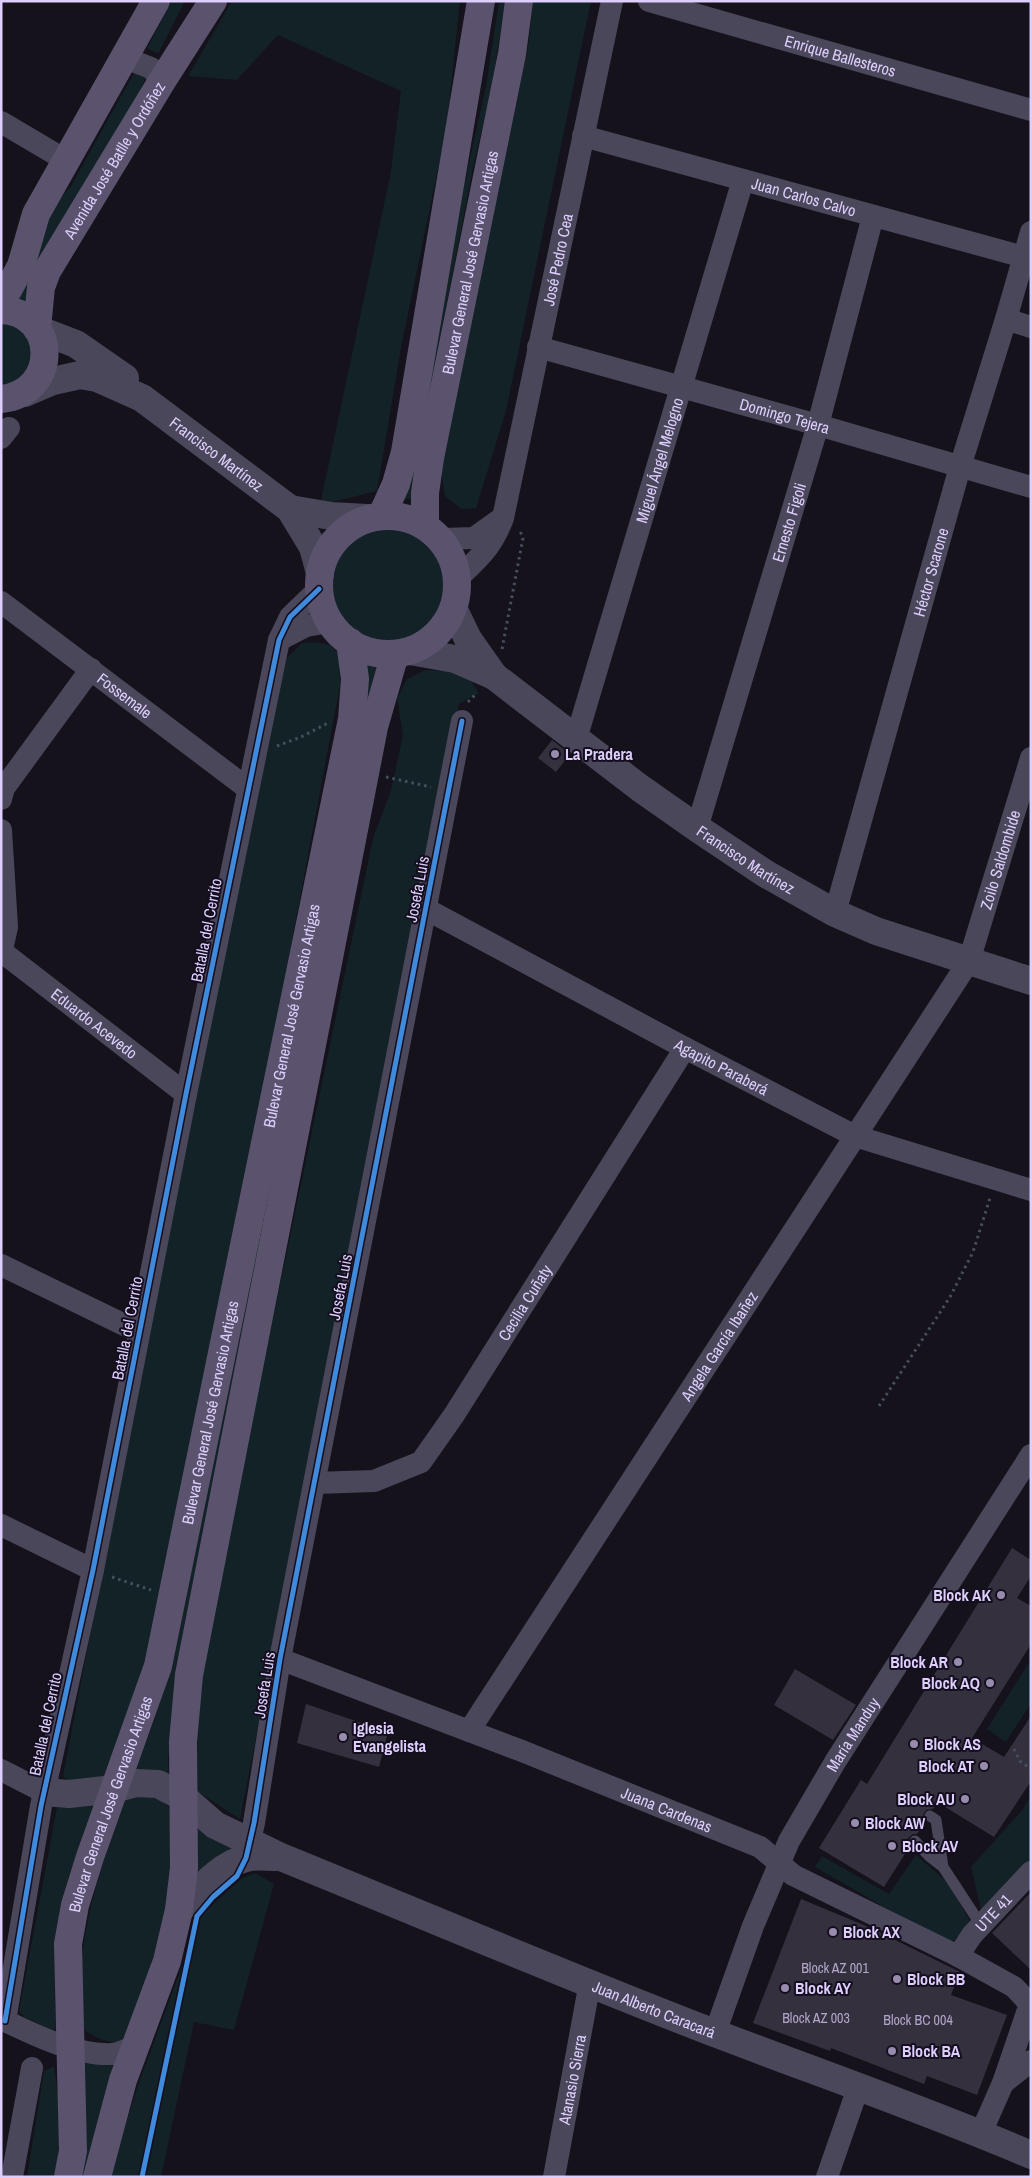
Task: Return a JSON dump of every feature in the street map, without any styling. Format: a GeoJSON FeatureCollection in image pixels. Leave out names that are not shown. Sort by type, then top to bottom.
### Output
{"type":"FeatureCollection","features":[{"type":"Feature","properties":{"kind":"main road"},"geometry":{"type":"LineString","coordinates":[[162,81],[168,52],[193,1]]}},
{"type":"Feature","properties":{"kind":"main road","name":"Avenida José Batlle y Ordóñez"},"geometry":{"type":"LineString","coordinates":[[37,328],[41,287],[47,271],[162,81],[213,1]]}},
{"type":"Feature","properties":{"kind":"main road","name":"Bulevar General José Gervasio Artigas"},"geometry":{"type":"LineString","coordinates":[[375,517],[396,484],[405,452],[481,1]]}},
{"type":"Feature","properties":{"kind":"main road","name":"Bulevar General José Gervasio Artigas"},"geometry":{"type":"LineString","coordinates":[[433,532],[425,493],[430,458],[512,54],[519,1]]}},
{"type":"Feature","properties":{"kind":"main road"},"geometry":{"type":"LineString","coordinates":[[1,296],[8,290],[21,266],[36,214],[125,58],[150,4]]}},
{"type":"Feature","properties":{"kind":"main road"},"geometry":{"type":"LineString","coordinates":[[1,310],[22,316],[37,328],[44,342],[44,363],[35,383],[13,396]]}},
{"type":"Feature","properties":{"kind":"main road"},"geometry":{"type":"LineString","coordinates":[[397,516],[433,532],[452,557],[458,578],[458,594],[454,610],[446,623],[436,635],[424,644],[402,652],[371,652],[350,642],[330,622],[322,606],[319,581],[324,559],[341,534],[353,525],[375,517],[397,516]]}},
{"type":"Feature","properties":{"kind":"main road","name":"Bulevar General José Gervasio Artigas"},"geometry":{"type":"LineString","coordinates":[[68,2177],[72,2151],[68,1944],[75,1905],[158,1666],[173,1598],[353,710],[355,679],[350,642]]}},
{"type":"Feature","properties":{"kind":"main road","name":"Bulevar General José Gervasio Artigas"},"geometry":{"type":"LineString","coordinates":[[97,2177],[117,2099],[134,2046],[167,1961],[179,1910],[184,1868],[182,1742],[189,1675],[365,772],[383,690],[402,652]]}},
{"type":"Feature","properties":{"kind":"street","name":"José Pedro Cea"},"geometry":{"type":"LineString","coordinates":[[458,578],[485,552],[496,537],[504,511],[612,1]]}},
{"type":"Feature","properties":{"kind":"street","name":"Enrique Ballesteros"},"geometry":{"type":"LineString","coordinates":[[649,1],[1031,110]]}},
{"type":"Feature","properties":{"kind":"street"},"geometry":{"type":"LineString","coordinates":[[125,58],[151,68],[162,81]]}},
{"type":"Feature","properties":{"kind":"street"},"geometry":{"type":"LineString","coordinates":[[1,122],[66,161]]}},
{"type":"Feature","properties":{"kind":"street","name":"Juan Carlos Calvo"},"geometry":{"type":"LineString","coordinates":[[583,136],[1024,257]]}},
{"type":"Feature","properties":{"kind":"street","name":"Miguel Ángel Melogno"},"geometry":{"type":"LineString","coordinates":[[576,739],[742,180]]}},
{"type":"Feature","properties":{"kind":"street","name":"Ernesto Figoli"},"geometry":{"type":"LineString","coordinates":[[697,828],[818,425],[874,216]]}},
{"type":"Feature","properties":{"kind":"street","name":"Héctor Scarone"},"geometry":{"type":"LineString","coordinates":[[834,913],[960,467],[1031,232]]}},
{"type":"Feature","properties":{"kind":"street"},"geometry":{"type":"LineString","coordinates":[[1006,319],[1031,327]]}},
{"type":"Feature","properties":{"kind":"street","name":"Francisco Martínez"},"geometry":{"type":"LineString","coordinates":[[37,328],[76,344],[131,382],[142,398]]}},
{"type":"Feature","properties":{"kind":"street","name":"Domingo Tejera"},"geometry":{"type":"LineString","coordinates":[[538,347],[1031,487]]}},
{"type":"Feature","properties":{"kind":"street","name":"Francisco Martínez"},"geometry":{"type":"LineString","coordinates":[[13,396],[53,381],[80,374],[97,378],[142,398],[290,509],[313,547],[319,581]]}},
{"type":"Feature","properties":{"kind":"street","name":"Francisco Martínez"},"geometry":{"type":"LineString","coordinates":[[290,509],[331,516],[375,517]]}},
{"type":"Feature","properties":{"kind":"street"},"geometry":{"type":"LineString","coordinates":[[433,532],[474,538],[504,511]]}},
{"type":"Feature","properties":{"kind":"street","name":"Batalla del Cerrito"},"geometry":{"type":"LineString","coordinates":[[3,2020],[44,1792],[93,1570],[247,788],[279,640],[290,617],[319,581]]}},
{"type":"Feature","properties":{"kind":"street","name":"Fossemale"},"geometry":{"type":"LineString","coordinates":[[1,602],[247,788]]}},
{"type":"Feature","properties":{"kind":"street","name":"Francisco Martínez"},"geometry":{"type":"LineString","coordinates":[[454,610],[468,640],[494,676]]}},
{"type":"Feature","properties":{"kind":"street"},"geometry":{"type":"LineString","coordinates":[[279,640],[306,626],[330,622]]}},
{"type":"Feature","properties":{"kind":"street","name":"Francisco Martínez"},"geometry":{"type":"LineString","coordinates":[[402,652],[455,659],[494,676],[640,788],[697,828],[766,874],[834,913],[876,931],[1031,981]]}},
{"type":"Feature","properties":{"kind":"street"},"geometry":{"type":"LineString","coordinates":[[1,799],[4,788],[92,669]]}},
{"type":"Feature","properties":{"kind":"street","name":"Josefa Luis"},"geometry":{"type":"LineString","coordinates":[[248,1850],[280,1659],[462,721]]}},
{"type":"Feature","properties":{"kind":"street","name":"Zoilo Saldombide"},"geometry":{"type":"LineString","coordinates":[[969,961],[1031,758]]}},
{"type":"Feature","properties":{"kind":"street"},"geometry":{"type":"LineString","coordinates":[[1,830],[7,927],[2,952]]}},
{"type":"Feature","properties":{"kind":"street","name":"Agapito Paraberá"},"geometry":{"type":"LineString","coordinates":[[426,909],[685,1048],[855,1136],[1031,1190]]}},
{"type":"Feature","properties":{"kind":"street","name":"Eduardo Acevedo"},"geometry":{"type":"LineString","coordinates":[[2,952],[186,1094]]}},
{"type":"Feature","properties":{"kind":"street","name":"Angela García Ibañez"},"geometry":{"type":"LineString","coordinates":[[468,1731],[697,1383],[969,961]]}},
{"type":"Feature","properties":{"kind":"street","name":"Cecilia Cuñaty"},"geometry":{"type":"LineString","coordinates":[[314,1483],[374,1481],[421,1462],[454,1416],[685,1048]]}},
{"type":"Feature","properties":{"kind":"street"},"geometry":{"type":"LineString","coordinates":[[1,1265],[139,1332]]}},
{"type":"Feature","properties":{"kind":"street","name":"María Manduy"},"geometry":{"type":"LineString","coordinates":[[715,2033],[753,1926],[789,1841],[836,1762],[1031,1456]]}},
{"type":"Feature","properties":{"kind":"street"},"geometry":{"type":"LineString","coordinates":[[1,1525],[93,1570]]}},
{"type":"Feature","properties":{"kind":"street","name":"Juana Cardenas"},"geometry":{"type":"LineString","coordinates":[[280,1659],[468,1731],[760,1847],[793,1875],[958,1956],[1014,1987],[1030,2004]]}},
{"type":"Feature","properties":{"kind":"street"},"geometry":{"type":"LineString","coordinates":[[1,1770],[44,1792],[69,1794],[114,1789],[148,1782],[168,1788],[183,1797],[248,1850],[222,1870],[179,1910]]}},
{"type":"Feature","properties":{"kind":"street","name":"Juan Alberto Caracará"},"geometry":{"type":"LineString","coordinates":[[248,1850],[281,1857],[715,2033],[858,2088],[920,2109],[1031,2155]]}},
{"type":"Feature","properties":{"kind":"street","name":"UTE 41"},"geometry":{"type":"LineString","coordinates":[[958,1956],[981,1925],[1031,1872]]}},
{"type":"Feature","properties":{"kind":"street","name":"Atanasio Sierra"},"geometry":{"type":"LineString","coordinates":[[554,2177],[590,1982]]}},
{"type":"Feature","properties":{"kind":"street"},"geometry":{"type":"LineString","coordinates":[[981,2134],[1003,2082],[1030,2004]]}},
{"type":"Feature","properties":{"kind":"street"},"geometry":{"type":"LineString","coordinates":[[3,2020],[37,2036],[86,2051],[114,2054],[134,2046]]}},
{"type":"Feature","properties":{"kind":"street"},"geometry":{"type":"LineString","coordinates":[[1003,2082],[1031,2061]]}},
{"type":"Feature","properties":{"kind":"street"},"geometry":{"type":"LineString","coordinates":[[12,2177],[32,2068]]}},
{"type":"Feature","properties":{"kind":"street"},"geometry":{"type":"LineString","coordinates":[[826,2177],[858,2088]]}},
{"type":"Feature","properties":{"kind":"lane"},"geometry":{"type":"LineString","coordinates":[[930,1816],[936,1820],[943,1867]]}},
{"type":"Feature","properties":{"kind":"lane"},"geometry":{"type":"LineString","coordinates":[[915,1840],[930,1857],[943,1867],[981,1925]]}},
{"type":"Feature","properties":{"kind":"path"},"geometry":{"type":"LineString","coordinates":[[462,721],[465,705],[494,676],[505,638],[523,538],[504,511]]}},
{"type":"Feature","properties":{"kind":"path"},"geometry":{"type":"LineString","coordinates":[[255,752],[301,737],[353,710]]}},
{"type":"Feature","properties":{"kind":"path"},"geometry":{"type":"LineString","coordinates":[[365,772],[448,790]]}},
{"type":"Feature","properties":{"kind":"path"},"geometry":{"type":"LineString","coordinates":[[879,1406],[912,1358],[954,1290],[973,1252],[996,1179]]}},
{"type":"Feature","properties":{"kind":"path"},"geometry":{"type":"LineString","coordinates":[[93,1570],[173,1598]]}},
{"type":"Feature","properties":{"kind":"path"},"geometry":{"type":"LineString","coordinates":[[1014,1749],[1020,1761],[1031,1769]]}},
{"type":"Feature","properties":{"kind":"shaded area"},"geometry":{"type":"Polygon","coordinates":[[[172,1],[185,1],[158,54],[147,48],[172,1]]]}},
{"type":"Feature","properties":{"kind":"shaded area"},"geometry":{"type":"Polygon","coordinates":[[[232,1],[460,1],[447,125],[401,348],[377,491],[320,505],[391,171],[401,91],[278,35],[237,80],[188,76],[232,1]]]}},
{"type":"Feature","properties":{"kind":"shaded area"},"geometry":{"type":"Polygon","coordinates":[[[499,1],[505,1],[492,87],[474,163],[426,410],[413,499],[401,499],[437,308],[486,86],[499,1]]]}},
{"type":"Feature","properties":{"kind":"shaded area"},"geometry":{"type":"Polygon","coordinates":[[[533,1],[591,1],[506,411],[476,508],[461,509],[445,496],[441,470],[529,41],[533,1]]]}},
{"type":"Feature","properties":{"kind":"shaded area"},"geometry":{"type":"Polygon","coordinates":[[[135,71],[147,74],[128,122],[30,311],[9,304],[52,208],[71,186],[135,71]]]}},
{"type":"Feature","properties":{"kind":"shaded area"},"geometry":{"type":"Polygon","coordinates":[[[1,323],[12,326],[25,334],[32,346],[33,362],[32,372],[1,391],[1,323]]]}},
{"type":"Feature","properties":{"kind":"shaded area"},"geometry":{"type":"Polygon","coordinates":[[[389,525],[401,526],[412,530],[422,535],[431,543],[439,552],[444,562],[448,573],[448,597],[444,608],[439,618],[431,627],[422,635],[412,640],[401,644],[389,645],[377,644],[366,640],[356,635],[347,627],[339,618],[334,608],[330,597],[329,585],[330,573],[334,562],[339,552],[347,543],[356,535],[366,530],[377,526],[389,525]]]}},
{"type":"Feature","properties":{"kind":"shaded area"},"geometry":{"type":"Polygon","coordinates":[[[315,642],[330,645],[339,653],[340,686],[246,1184],[153,1652],[136,1701],[103,1776],[87,1783],[71,1783],[63,1776],[148,1333],[281,664],[302,643],[315,642]]]}},
{"type":"Feature","properties":{"kind":"shaded area"},"geometry":{"type":"Polygon","coordinates":[[[367,663],[379,664],[175,1701],[168,1759],[169,1779],[132,1773],[155,1718],[181,1621],[367,663]]]}},
{"type":"Feature","properties":{"kind":"shaded area"},"geometry":{"type":"Polygon","coordinates":[[[425,670],[465,672],[479,693],[459,704],[240,1819],[195,1790],[202,1660],[373,838],[391,790],[403,735],[397,698],[407,679],[425,670]]]}},
{"type":"Feature","properties":{"kind":"shaded area"},"geometry":{"type":"Polygon","coordinates":[[[1030,1661],[1031,1703],[1006,1742],[987,1729],[1030,1661]]]}},
{"type":"Feature","properties":{"kind":"shaded area"},"geometry":{"type":"Polygon","coordinates":[[[146,1795],[158,1798],[172,1810],[170,1890],[154,1954],[125,2038],[120,2041],[109,2042],[82,2029],[80,1985],[83,1949],[97,1884],[125,1801],[129,1796],[146,1795]]]}},
{"type":"Feature","properties":{"kind":"shaded area"},"geometry":{"type":"Polygon","coordinates":[[[1031,1795],[1031,1859],[981,1910],[971,1867],[1023,1809],[1031,1795]]]}},
{"type":"Feature","properties":{"kind":"shaded area"},"geometry":{"type":"Polygon","coordinates":[[[58,1802],[95,1802],[60,1909],[55,1960],[56,2029],[52,2030],[24,2017],[19,2011],[58,1802]]]}},
{"type":"Feature","properties":{"kind":"shaded area"},"geometry":{"type":"Polygon","coordinates":[[[198,1826],[242,1851],[195,1886],[198,1826]]]}},
{"type":"Feature","properties":{"kind":"shaded area"},"geometry":{"type":"Polygon","coordinates":[[[916,1855],[944,1879],[959,1901],[971,1924],[953,1941],[939,1939],[815,1867],[822,1856],[889,1894],[916,1855]]]}},
{"type":"Feature","properties":{"kind":"shaded area"},"geometry":{"type":"Polygon","coordinates":[[[256,1873],[274,1884],[234,2030],[194,2022],[161,2177],[109,2177],[138,2085],[201,1915],[242,1878],[256,1873]]]}},
{"type":"Feature","properties":{"kind":"shaded area"},"geometry":{"type":"Polygon","coordinates":[[[82,2060],[115,2066],[85,2177],[78,2177],[82,2060]]]}},
{"type":"Feature","properties":{"kind":"shaded area"},"geometry":{"type":"Polygon","coordinates":[[[54,2066],[61,2113],[57,2177],[27,2177],[44,2071],[54,2066]]]}},
{"type":"Feature","properties":{"kind":"building","name":"La Pradera"},"geometry":{"type":"Polygon","coordinates":[[[552,740],[570,754],[556,772],[538,758],[552,740]]]}},
{"type":"Feature","properties":{"kind":"building"},"geometry":{"type":"Polygon","coordinates":[[[1012,1548],[1031,1560],[1031,1576],[1017,1598],[1031,1606],[1031,1644],[972,1738],[1004,1757],[1031,1716],[1031,1781],[994,1837],[937,1802],[933,1809],[926,1810],[923,1815],[925,1821],[917,1834],[913,1834],[908,1838],[910,1846],[884,1887],[819,1848],[861,1780],[867,1784],[1012,1548]]]}},
{"type":"Feature","properties":{"kind":"building"},"geometry":{"type":"Polygon","coordinates":[[[795,1669],[856,1705],[833,1740],[774,1705],[795,1669]]]}},
{"type":"Feature","properties":{"kind":"building","name":"Iglesia Evangelista"},"geometry":{"type":"Polygon","coordinates":[[[306,1704],[388,1732],[379,1767],[297,1743],[306,1704]]]}},
{"type":"Feature","properties":{"kind":"building"},"geometry":{"type":"Polygon","coordinates":[[[1031,1892],[1031,1970],[992,1933],[1031,1892]]]}},
{"type":"Feature","properties":{"kind":"building"},"geometry":{"type":"Polygon","coordinates":[[[801,1899],[871,1928],[960,1972],[951,1995],[1007,2015],[977,2095],[927,2076],[924,2084],[831,2048],[830,2051],[753,2023],[801,1899]]]}},
{"type":"Feature","properties":{"kind":"cycle path"},"geometry":{"type":"LineString","coordinates":[[5,2021],[41,1806],[93,1570],[186,1094],[279,640],[290,617],[319,589]]}},
{"type":"Feature","properties":{"kind":"cycle path"},"geometry":{"type":"LineString","coordinates":[[142,2177],[197,1916],[213,1897],[237,1876],[246,1858],[254,1823],[280,1659],[462,721]]}},
{"type":"Feature","properties":{"kind":"place","name":"La Pradera"},"geometry":{"type":"Point","coordinates":[555,754]}},
{"type":"Feature","properties":{"kind":"place","name":"Block AK"},"geometry":{"type":"Point","coordinates":[1001,1595]}},
{"type":"Feature","properties":{"kind":"place","name":"Block AR"},"geometry":{"type":"Point","coordinates":[958,1662]}},
{"type":"Feature","properties":{"kind":"place","name":"Block AQ"},"geometry":{"type":"Point","coordinates":[990,1683]}},
{"type":"Feature","properties":{"kind":"place","name":"Iglesia Evangelista"},"geometry":{"type":"Point","coordinates":[343,1737]}},
{"type":"Feature","properties":{"kind":"place","name":"Block AS"},"geometry":{"type":"Point","coordinates":[914,1744]}},
{"type":"Feature","properties":{"kind":"place","name":"Block AT"},"geometry":{"type":"Point","coordinates":[984,1766]}},
{"type":"Feature","properties":{"kind":"place","name":"Block AU"},"geometry":{"type":"Point","coordinates":[965,1799]}},
{"type":"Feature","properties":{"kind":"place","name":"Block AW"},"geometry":{"type":"Point","coordinates":[855,1823]}},
{"type":"Feature","properties":{"kind":"place","name":"Block AV"},"geometry":{"type":"Point","coordinates":[892,1846]}},
{"type":"Feature","properties":{"kind":"place","name":"Block AX"},"geometry":{"type":"Point","coordinates":[833,1932]}},
{"type":"Feature","properties":{"kind":"place","name":"Block BB"},"geometry":{"type":"Point","coordinates":[897,1979]}},
{"type":"Feature","properties":{"kind":"place","name":"Block AY"},"geometry":{"type":"Point","coordinates":[785,1988]}},
{"type":"Feature","properties":{"kind":"place","name":"Block BA"},"geometry":{"type":"Point","coordinates":[892,2051]}}]}
